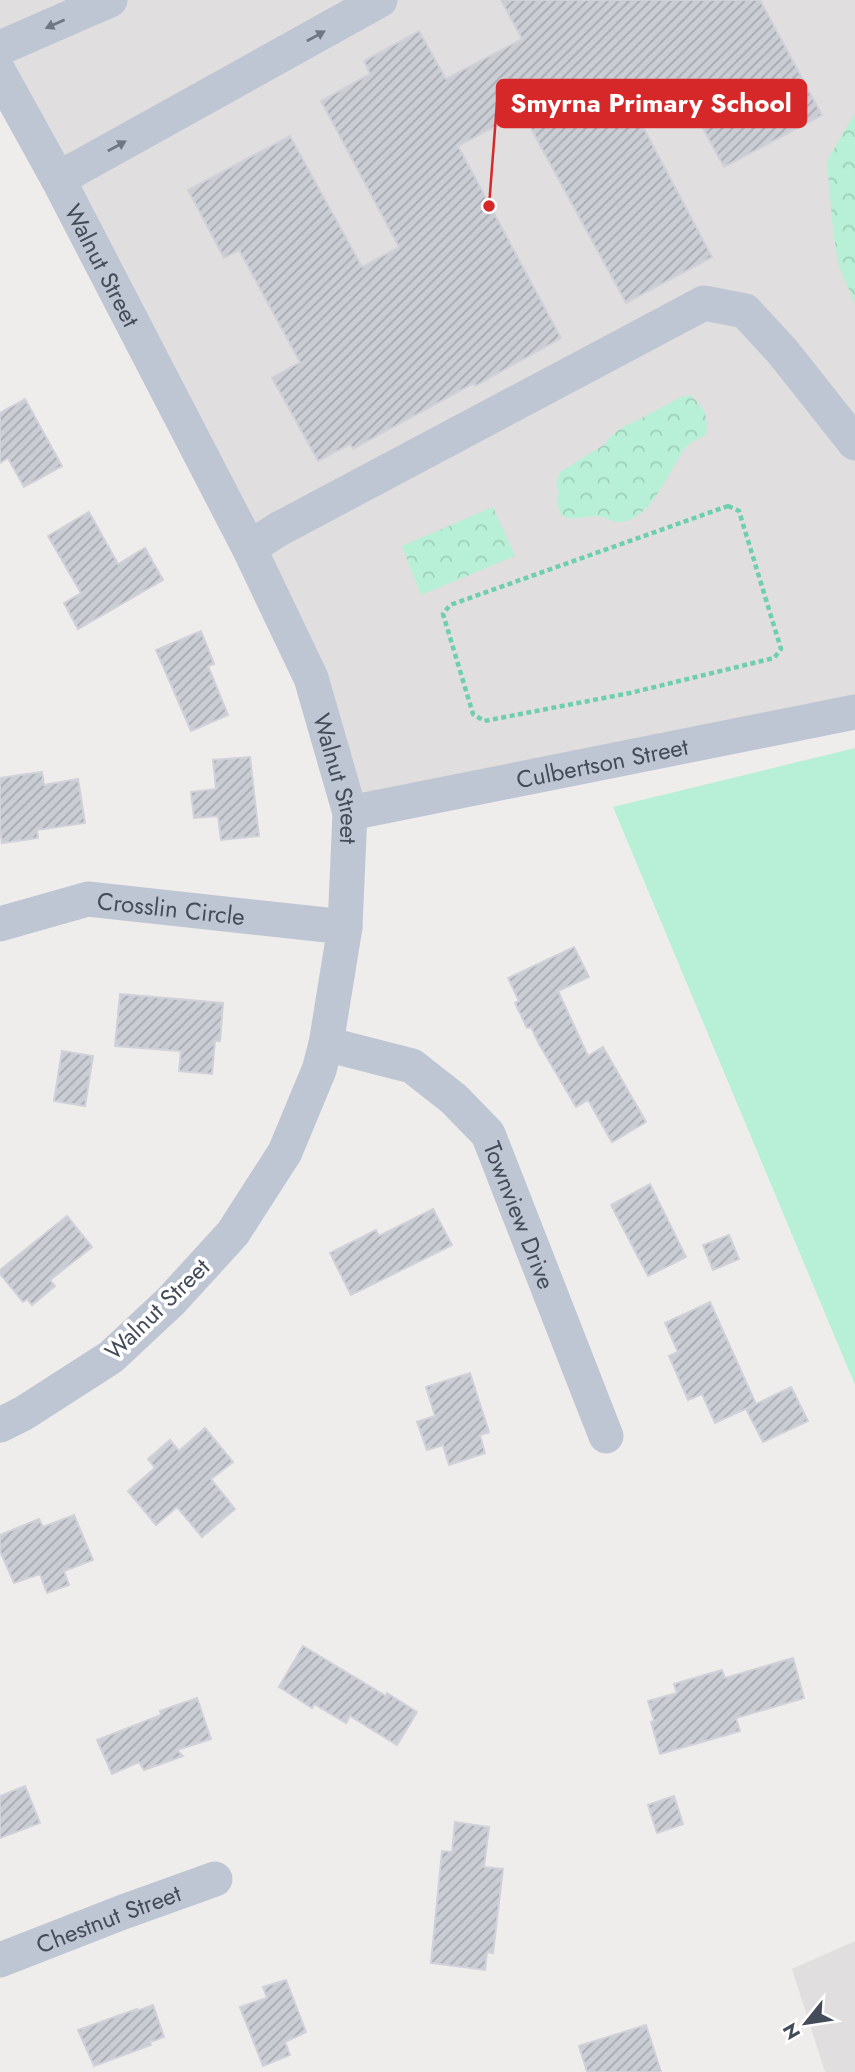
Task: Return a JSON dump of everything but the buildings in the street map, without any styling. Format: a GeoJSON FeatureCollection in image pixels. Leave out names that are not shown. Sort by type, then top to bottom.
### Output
{"type":"FeatureCollection","features":[{"type":"Feature","properties":{"kind":"street"},"geometry":{"type":"LineString","coordinates":[[0,48],[110,0]]}},
{"type":"Feature","properties":{"kind":"street"},"geometry":{"type":"LineString","coordinates":[[58,179],[380,0]]}},
{"type":"Feature","properties":{"kind":"street","name":"Walnut Street"},"geometry":{"type":"LineString","coordinates":[[0,74],[58,179],[249,548],[311,678],[350,813],[345,927],[326,1044],[319,1070],[285,1152],[233,1233],[171,1301],[111,1357],[24,1413],[0,1424]]}},
{"type":"Feature","properties":{"kind":"street"},"geometry":{"type":"LineString","coordinates":[[249,548],[279,529],[704,303],[745,312],[782,351],[855,443]]}},
{"type":"Feature","properties":{"kind":"street","name":"Culbertson Street"},"geometry":{"type":"LineString","coordinates":[[350,813],[855,712]]}},
{"type":"Feature","properties":{"kind":"street","name":"Crosslin Circle"},"geometry":{"type":"LineString","coordinates":[[0,924],[88,900],[345,927]]}},
{"type":"Feature","properties":{"kind":"street","name":"Townview Drive"},"geometry":{"type":"LineString","coordinates":[[326,1044],[412,1066],[454,1100],[488,1134],[606,1436]]}},
{"type":"Feature","properties":{"kind":"street","name":"Chestnut Street"},"geometry":{"type":"LineString","coordinates":[[0,1960],[215,1879]]}},
{"type":"Feature","properties":{"kind":"path"},"geometry":{"type":"LineString","coordinates":[[728,506],[739,512],[781,649],[774,657],[630,693],[498,719],[484,721],[473,713],[443,614],[450,605],[728,506]]}},
{"type":"Feature","properties":{"kind":"shaded area"},"geometry":{"type":"Polygon","coordinates":[[[0,0],[855,0],[855,712],[350,813],[311,678],[0,74],[0,0]]]}},
{"type":"Feature","properties":{"kind":"shaded area"},"geometry":{"type":"Polygon","coordinates":[[[855,1941],[855,2072],[825,2072],[792,1969],[855,1941]]]}},
{"type":"Feature","properties":{"kind":"green space"},"geometry":{"type":"Polygon","coordinates":[[[855,113],[855,304],[839,266],[827,161],[855,113]]]}},
{"type":"Feature","properties":{"kind":"green space"},"geometry":{"type":"Polygon","coordinates":[[[690,395],[704,412],[707,422],[706,435],[684,449],[656,496],[641,513],[622,522],[597,516],[573,519],[563,516],[558,504],[559,492],[556,483],[560,472],[604,445],[626,425],[690,395]]]}},
{"type":"Feature","properties":{"kind":"green space"},"geometry":{"type":"Polygon","coordinates":[[[493,507],[515,556],[421,595],[402,546],[493,507]]]}},
{"type":"Feature","properties":{"kind":"green space"},"geometry":{"type":"Polygon","coordinates":[[[855,748],[855,1385],[613,807],[855,748]]]}},
{"type":"Feature","properties":{"kind":"place","name":"Smyrna Primary School"},"geometry":{"type":"Point","coordinates":[489,206]}}]}
